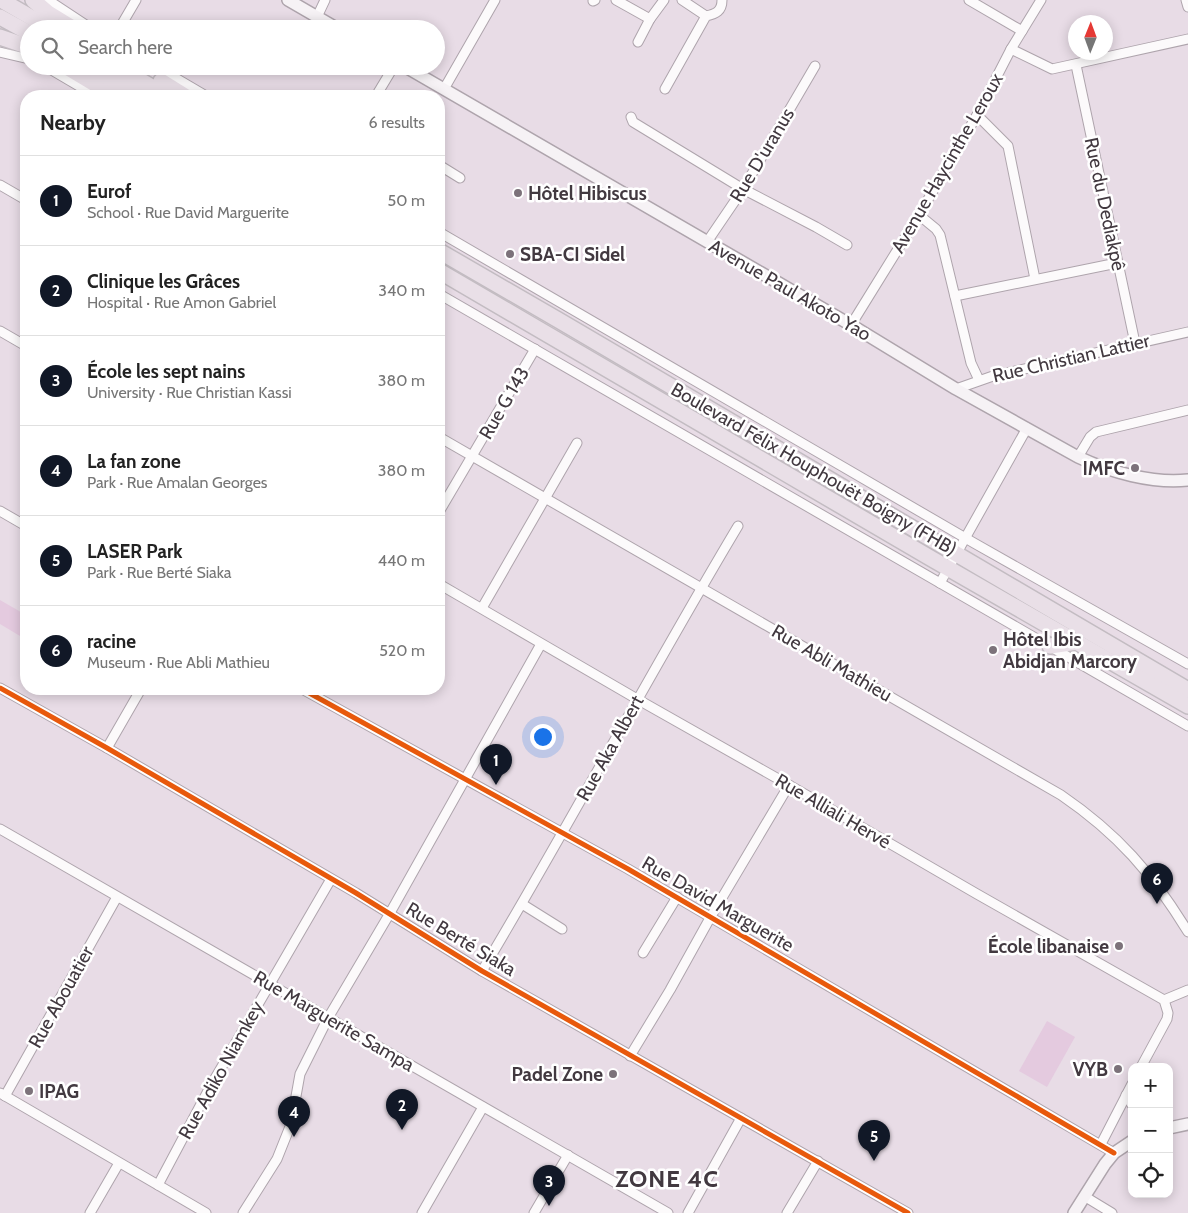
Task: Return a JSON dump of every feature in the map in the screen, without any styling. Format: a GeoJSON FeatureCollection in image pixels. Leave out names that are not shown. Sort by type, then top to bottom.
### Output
{"type":"FeatureCollection","features":[{"type":"Feature","properties":{"kind":"highway"},"geometry":{"type":"LineString","coordinates":[[1,0],[35,20]]}},
{"type":"Feature","properties":{"kind":"highway"},"geometry":{"type":"LineString","coordinates":[[33,0],[59,20]]}},
{"type":"Feature","properties":{"kind":"highway"},"geometry":{"type":"LineString","coordinates":[[0,17],[20,28]]}},
{"type":"Feature","properties":{"kind":"highway"},"geometry":{"type":"LineString","coordinates":[[0,37],[20,43]]}},
{"type":"Feature","properties":{"kind":"highway"},"geometry":{"type":"LineString","coordinates":[[80,75],[105,90]]}},
{"type":"Feature","properties":{"kind":"highway"},"geometry":{"type":"LineString","coordinates":[[104,75],[130,90]]}},
{"type":"Feature","properties":{"kind":"highway"},"geometry":{"type":"LineString","coordinates":[[132,75],[158,90]]}},
{"type":"Feature","properties":{"kind":"highway"},"geometry":{"type":"LineString","coordinates":[[151,75],[175,90]]}},
{"type":"Feature","properties":{"kind":"highway","name":"Boulevard Félix Houphouët Boigny (FHB)"},"geometry":{"type":"LineString","coordinates":[[445,255],[560,320],[1188,690]]}},
{"type":"Feature","properties":{"kind":"highway","name":"Boulevard Félix Houphouët Boigny (FHB)"},"geometry":{"type":"LineString","coordinates":[[445,275],[1188,706]]}},
{"type":"Feature","properties":{"kind":"highway"},"geometry":{"type":"LineString","coordinates":[[1050,646],[1077,642]]}},
{"type":"Feature","properties":{"kind":"street"},"geometry":{"type":"LineString","coordinates":[[48,0],[78,20]]}},
{"type":"Feature","properties":{"kind":"street"},"geometry":{"type":"LineString","coordinates":[[124,20],[136,0]]}},
{"type":"Feature","properties":{"kind":"street"},"geometry":{"type":"LineString","coordinates":[[288,0],[323,20]]}},
{"type":"Feature","properties":{"kind":"street"},"geometry":{"type":"LineString","coordinates":[[317,16],[325,0]]}},
{"type":"Feature","properties":{"kind":"street"},"geometry":{"type":"LineString","coordinates":[[444,89],[495,0]]}},
{"type":"Feature","properties":{"kind":"street"},"geometry":{"type":"LineString","coordinates":[[616,0],[650,19]]}},
{"type":"Feature","properties":{"kind":"street"},"geometry":{"type":"LineString","coordinates":[[638,42],[650,19],[664,0]]}},
{"type":"Feature","properties":{"kind":"street"},"geometry":{"type":"LineString","coordinates":[[682,0],[706,16]]}},
{"type":"Feature","properties":{"kind":"street"},"geometry":{"type":"LineString","coordinates":[[665,89],[706,16],[719,12],[722,7],[722,0]]}},
{"type":"Feature","properties":{"kind":"street"},"geometry":{"type":"LineString","coordinates":[[969,0],[1022,31]]}},
{"type":"Feature","properties":{"kind":"street","name":"Avenue Haycinthe Leroux"},"geometry":{"type":"LineString","coordinates":[[851,325],[919,216],[977,115],[1011,49],[1041,0]]}},
{"type":"Feature","properties":{"kind":"street"},"geometry":{"type":"LineString","coordinates":[[1186,0],[1188,8]]}},
{"type":"Feature","properties":{"kind":"street"},"geometry":{"type":"LineString","coordinates":[[1011,49],[1052,69],[1188,39]]}},
{"type":"Feature","properties":{"kind":"street"},"geometry":{"type":"LineString","coordinates":[[0,52],[20,57]]}},
{"type":"Feature","properties":{"kind":"street","name":"Rue du Dediakpê"},"geometry":{"type":"LineString","coordinates":[[1076,65],[1135,343]]}},
{"type":"Feature","properties":{"kind":"street","name":"Rue D'uranus"},"geometry":{"type":"LineString","coordinates":[[707,242],[743,189],[815,66]]}},
{"type":"Feature","properties":{"kind":"street"},"geometry":{"type":"LineString","coordinates":[[60,75],[86,90]]}},
{"type":"Feature","properties":{"kind":"street"},"geometry":{"type":"LineString","coordinates":[[170,75],[196,90]]}},
{"type":"Feature","properties":{"kind":"street"},"geometry":{"type":"LineString","coordinates":[[380,90],[389,75]]}},
{"type":"Feature","properties":{"kind":"street","name":"Avenue Paul Akoto Yao"},"geometry":{"type":"LineString","coordinates":[[420,75],[851,325],[956,390],[1078,457],[1130,476],[1179,481],[1188,480]]}},
{"type":"Feature","properties":{"kind":"street"},"geometry":{"type":"LineString","coordinates":[[977,115],[1008,146],[1035,279]]}},
{"type":"Feature","properties":{"kind":"street"},"geometry":{"type":"LineString","coordinates":[[632,117],[633,122],[743,189],[847,245]]}},
{"type":"Feature","properties":{"kind":"street"},"geometry":{"type":"LineString","coordinates":[[445,169],[460,178]]}},
{"type":"Feature","properties":{"kind":"street"},"geometry":{"type":"LineString","coordinates":[[0,185],[20,197]]}},
{"type":"Feature","properties":{"kind":"street"},"geometry":{"type":"LineString","coordinates":[[919,216],[936,229],[940,235],[972,362],[979,380]]}},
{"type":"Feature","properties":{"kind":"street"},"geometry":{"type":"LineString","coordinates":[[445,235],[965,538],[1188,664]]}},
{"type":"Feature","properties":{"kind":"street"},"geometry":{"type":"LineString","coordinates":[[955,296],[1117,262]]}},
{"type":"Feature","properties":{"kind":"street"},"geometry":{"type":"LineString","coordinates":[[445,297],[1188,726]]}},
{"type":"Feature","properties":{"kind":"street"},"geometry":{"type":"LineString","coordinates":[[0,331],[20,343]]}},
{"type":"Feature","properties":{"kind":"street","name":"Rue Christian Lattier"},"geometry":{"type":"LineString","coordinates":[[956,390],[979,380],[1188,332]]}},
{"type":"Feature","properties":{"kind":"street","name":"Rue G 143"},"geometry":{"type":"LineString","coordinates":[[445,502],[535,349]]}},
{"type":"Feature","properties":{"kind":"street"},"geometry":{"type":"LineString","coordinates":[[1078,457],[1090,437],[1096,432],[1188,410]]}},
{"type":"Feature","properties":{"kind":"street"},"geometry":{"type":"LineString","coordinates":[[940,582],[1027,428]]}},
{"type":"Feature","properties":{"kind":"street","name":"Rue Abli Mathieu"},"geometry":{"type":"LineString","coordinates":[[445,441],[1055,792],[1086,813],[1112,835],[1151,876],[1188,932]]}},
{"type":"Feature","properties":{"kind":"street"},"geometry":{"type":"LineString","coordinates":[[482,608],[577,444]]}},
{"type":"Feature","properties":{"kind":"street"},"geometry":{"type":"LineString","coordinates":[[0,511],[20,523]]}},
{"type":"Feature","properties":{"kind":"street","name":"Rue Aka Albert"},"geometry":{"type":"LineString","coordinates":[[482,971],[563,834],[700,588],[738,526]]}},
{"type":"Feature","properties":{"kind":"street","name":"Rue Alliali Hervé"},"geometry":{"type":"LineString","coordinates":[[445,587],[1164,1000]]}},
{"type":"Feature","properties":{"kind":"street"},"geometry":{"type":"LineString","coordinates":[[243,1213],[278,1159],[291,1124],[300,1074],[328,1018],[390,913],[542,644]]}},
{"type":"Feature","properties":{"kind":"street","name":"Rue Berté Siaka"},"geometry":{"type":"LineString","coordinates":[[0,688],[108,748],[390,913],[482,971],[908,1213]]}},
{"type":"Feature","properties":{"kind":"street"},"geometry":{"type":"LineString","coordinates":[[108,748],[138,695]]}},
{"type":"Feature","properties":{"kind":"street","name":"Rue David Marguerite"},"geometry":{"type":"LineString","coordinates":[[313,695],[677,897],[1114,1153]]}},
{"type":"Feature","properties":{"kind":"street"},"geometry":{"type":"LineString","coordinates":[[630,1056],[789,785]]}},
{"type":"Feature","properties":{"kind":"street","name":"Rue Marguerite Sampa"},"geometry":{"type":"LineString","coordinates":[[0,829],[668,1213]]}},
{"type":"Feature","properties":{"kind":"street","name":"Rue Adiko Niamkey"},"geometry":{"type":"LineString","coordinates":[[158,1185],[210,1087],[331,879]]}},
{"type":"Feature","properties":{"kind":"street","name":"Rue Abouatier"},"geometry":{"type":"LineString","coordinates":[[3,1095],[117,897]]}},
{"type":"Feature","properties":{"kind":"street"},"geometry":{"type":"LineString","coordinates":[[643,953],[677,897]]}},
{"type":"Feature","properties":{"kind":"street"},"geometry":{"type":"LineString","coordinates":[[522,904],[562,929]]}},
{"type":"Feature","properties":{"kind":"street"},"geometry":{"type":"LineString","coordinates":[[1143,1063],[1167,1019],[1168,1013],[1164,1000],[1188,990]]}},
{"type":"Feature","properties":{"kind":"street"},"geometry":{"type":"LineString","coordinates":[[1101,1144],[1128,1091]]}},
{"type":"Feature","properties":{"kind":"street"},"geometry":{"type":"LineString","coordinates":[[3,1095],[206,1213]]}},
{"type":"Feature","properties":{"kind":"street"},"geometry":{"type":"LineString","coordinates":[[1126,1095],[1128,1099]]}},
{"type":"Feature","properties":{"kind":"street"},"geometry":{"type":"LineString","coordinates":[[422,1213],[483,1106]]}},
{"type":"Feature","properties":{"kind":"street"},"geometry":{"type":"LineString","coordinates":[[688,1213],[741,1118]]}},
{"type":"Feature","properties":{"kind":"street"},"geometry":{"type":"LineString","coordinates":[[1173,1127],[1188,1124]]}},
{"type":"Feature","properties":{"kind":"street"},"geometry":{"type":"LineString","coordinates":[[1074,1213],[1096,1176],[1114,1153],[1128,1144]]}},
{"type":"Feature","properties":{"kind":"street"},"geometry":{"type":"LineString","coordinates":[[534,1213],[568,1155]]}},
{"type":"Feature","properties":{"kind":"street"},"geometry":{"type":"LineString","coordinates":[[787,1213],[818,1161]]}},
{"type":"Feature","properties":{"kind":"street"},"geometry":{"type":"LineString","coordinates":[[90,1213],[119,1163]]}},
{"type":"Feature","properties":{"kind":"street"},"geometry":{"type":"LineString","coordinates":[[1084,1196],[1112,1213]]}},
{"type":"Feature","properties":{"kind":"shaded area"},"geometry":{"type":"Polygon","coordinates":[[[0,600],[20,612],[20,636],[0,624],[0,600]]]}},
{"type":"Feature","properties":{"kind":"shaded area"},"geometry":{"type":"Polygon","coordinates":[[[1047,1021],[1075,1037],[1047,1087],[1019,1071],[1047,1021]]]}},
{"type":"Feature","properties":{"kind":"cycle path"},"geometry":{"type":"LineString","coordinates":[[0,688],[356,893],[482,971],[908,1213]]}},
{"type":"Feature","properties":{"kind":"cycle path"},"geometry":{"type":"LineString","coordinates":[[313,695],[628,869],[1114,1153]]}},
{"type":"Feature","properties":{"kind":"place","name":"Hôtel Hibiscus"},"geometry":{"type":"Point","coordinates":[518,193]}},
{"type":"Feature","properties":{"kind":"place","name":"SBA-CI Sidel"},"geometry":{"type":"Point","coordinates":[510,254]}},
{"type":"Feature","properties":{"kind":"place","name":"IMFC"},"geometry":{"type":"Point","coordinates":[1135,468]}},
{"type":"Feature","properties":{"kind":"place","name":"Hôtel Ibis Abidjan Marcory"},"geometry":{"type":"Point","coordinates":[993,650]}},
{"type":"Feature","properties":{"kind":"place","name":"Eurof"},"geometry":{"type":"Point","coordinates":[496,785]}},
{"type":"Feature","properties":{"kind":"place","name":"racine"},"geometry":{"type":"Point","coordinates":[1157,904]}},
{"type":"Feature","properties":{"kind":"place","name":"École libanaise"},"geometry":{"type":"Point","coordinates":[1119,946]}},
{"type":"Feature","properties":{"kind":"place","name":"VYB"},"geometry":{"type":"Point","coordinates":[1118,1069]}},
{"type":"Feature","properties":{"kind":"place","name":"Padel Zone"},"geometry":{"type":"Point","coordinates":[613,1074]}},
{"type":"Feature","properties":{"kind":"place","name":"IPAG"},"geometry":{"type":"Point","coordinates":[29,1091]}},
{"type":"Feature","properties":{"kind":"place","name":"Clinique les Grâces"},"geometry":{"type":"Point","coordinates":[402,1130]}},
{"type":"Feature","properties":{"kind":"place","name":"La fan zone"},"geometry":{"type":"Point","coordinates":[294,1137]}},
{"type":"Feature","properties":{"kind":"place","name":"LASER Park"},"geometry":{"type":"Point","coordinates":[874,1161]}},
{"type":"Feature","properties":{"kind":"place","name":"École les sept nains"},"geometry":{"type":"Point","coordinates":[549,1206]}},
{"type":"Feature","properties":{"kind":"district","name":"ZONE 4C"},"geometry":{"type":"Point","coordinates":[667,1178]}}]}
